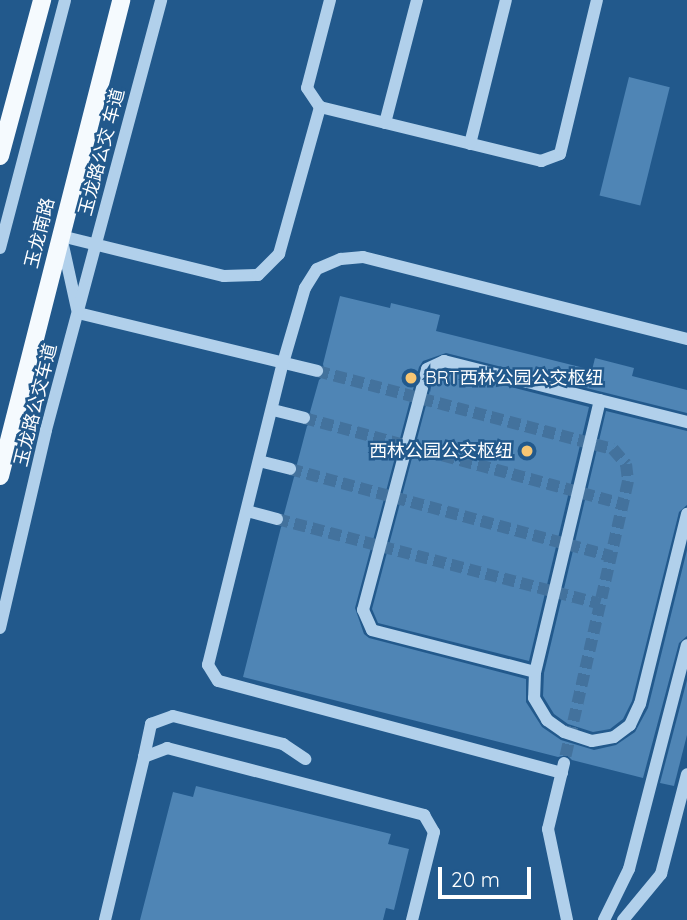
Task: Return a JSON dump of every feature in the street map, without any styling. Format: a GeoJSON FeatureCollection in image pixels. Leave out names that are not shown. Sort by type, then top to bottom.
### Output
{"type":"FeatureCollection","features":[{"type":"Feature","properties":{"kind":"main road"},"geometry":{"type":"LineString","coordinates":[[0,156],[41,0]]}},
{"type":"Feature","properties":{"kind":"main road","name":"玉龙南路"},"geometry":{"type":"LineString","coordinates":[[0,477],[121,0]]}},
{"type":"Feature","properties":{"kind":"lane"},"geometry":{"type":"LineString","coordinates":[[0,248],[65,0]]}},
{"type":"Feature","properties":{"kind":"lane","name":"玉龙路公交 车道"},"geometry":{"type":"LineString","coordinates":[[78,313],[161,0]]}},
{"type":"Feature","properties":{"kind":"lane"},"geometry":{"type":"LineString","coordinates":[[330,0],[307,88],[320,107],[541,161],[560,153],[597,0]]}},
{"type":"Feature","properties":{"kind":"lane"},"geometry":{"type":"LineString","coordinates":[[385,123],[417,0]]}},
{"type":"Feature","properties":{"kind":"lane"},"geometry":{"type":"LineString","coordinates":[[470,144],[506,0]]}},
{"type":"Feature","properties":{"kind":"lane"},"geometry":{"type":"LineString","coordinates":[[317,371],[78,313],[61,236],[223,276],[258,275],[279,254],[320,107]]}},
{"type":"Feature","properties":{"kind":"lane"},"geometry":{"type":"LineString","coordinates":[[567,920],[548,829],[563,768],[218,681],[208,665],[283,363],[305,288],[317,269],[341,258],[363,257],[687,339]]}},
{"type":"Feature","properties":{"kind":"lane","name":"玉龙路公交车道"},"geometry":{"type":"LineString","coordinates":[[0,628],[78,313]]}},
{"type":"Feature","properties":{"kind":"lane"},"geometry":{"type":"LineString","coordinates":[[535,672],[372,630],[363,610],[427,369],[444,361],[687,422]]}},
{"type":"Feature","properties":{"kind":"lane"},"geometry":{"type":"LineString","coordinates":[[600,400],[535,672],[534,698],[547,720],[564,732],[592,741],[614,737],[630,724],[640,704],[687,514]]}},
{"type":"Feature","properties":{"kind":"lane"},"geometry":{"type":"LineString","coordinates":[[273,410],[304,418]]}},
{"type":"Feature","properties":{"kind":"lane"},"geometry":{"type":"LineString","coordinates":[[259,461],[290,468]]}},
{"type":"Feature","properties":{"kind":"lane"},"geometry":{"type":"LineString","coordinates":[[247,512],[277,519]]}},
{"type":"Feature","properties":{"kind":"lane"},"geometry":{"type":"LineString","coordinates":[[604,920],[629,869],[687,645]]}},
{"type":"Feature","properties":{"kind":"lane"},"geometry":{"type":"LineString","coordinates":[[105,920],[151,724],[173,716],[283,744],[305,759]]}},
{"type":"Feature","properties":{"kind":"lane"},"geometry":{"type":"LineString","coordinates":[[144,757],[167,748],[424,815],[434,832],[412,920]]}},
{"type":"Feature","properties":{"kind":"lane"},"geometry":{"type":"LineString","coordinates":[[623,920],[662,874],[687,774]]}},
{"type":"Feature","properties":{"kind":"building"},"geometry":{"type":"Polygon","coordinates":[[[629,77],[670,87],[640,206],[599,195],[629,77]]]}},
{"type":"Feature","properties":{"kind":"building"},"geometry":{"type":"Polygon","coordinates":[[[340,296],[390,308],[391,303],[440,315],[436,331],[592,370],[595,358],[634,368],[632,376],[687,390],[687,413],[446,353],[423,361],[419,367],[355,608],[364,634],[369,638],[526,679],[526,702],[542,727],[561,740],[594,750],[616,745],[635,732],[648,708],[687,550],[687,636],[679,643],[643,778],[572,760],[567,755],[558,757],[243,677],[281,527],[286,521],[284,514],[294,477],[298,472],[297,464],[307,426],[312,421],[310,412],[319,380],[325,374],[323,364],[340,296]]]}},
{"type":"Feature","properties":{"kind":"building"},"geometry":{"type":"Polygon","coordinates":[[[445,370],[589,407],[529,661],[378,623],[372,609],[434,375],[445,370]]]}},
{"type":"Feature","properties":{"kind":"building"},"geometry":{"type":"Polygon","coordinates":[[[606,411],[687,431],[687,505],[679,512],[632,701],[623,719],[610,729],[593,732],[568,724],[554,714],[543,696],[544,673],[606,411]]]}},
{"type":"Feature","properties":{"kind":"building"},"geometry":{"type":"Polygon","coordinates":[[[687,680],[687,735],[674,786],[660,783],[687,680]]]}},
{"type":"Feature","properties":{"kind":"building"},"geometry":{"type":"Polygon","coordinates":[[[196,786],[391,834],[388,844],[409,849],[394,910],[386,908],[383,920],[140,920],[173,792],[193,797],[196,786]]]}},
{"type":"Feature","properties":{"kind":"tunnel"},"geometry":{"type":"LineString","coordinates":[[317,371],[613,449],[626,464],[628,481],[564,763]]}},
{"type":"Feature","properties":{"kind":"tunnel"},"geometry":{"type":"LineString","coordinates":[[304,418],[623,504]]}},
{"type":"Feature","properties":{"kind":"tunnel"},"geometry":{"type":"LineString","coordinates":[[290,469],[611,556]]}},
{"type":"Feature","properties":{"kind":"tunnel"},"geometry":{"type":"LineString","coordinates":[[277,519],[600,604]]}},
{"type":"Feature","properties":{"kind":"place","name":"BRT西林公园公交枢纽"},"geometry":{"type":"Point","coordinates":[411,378]}},
{"type":"Feature","properties":{"kind":"place","name":"西林公园公交枢纽"},"geometry":{"type":"Point","coordinates":[527,451]}}]}
